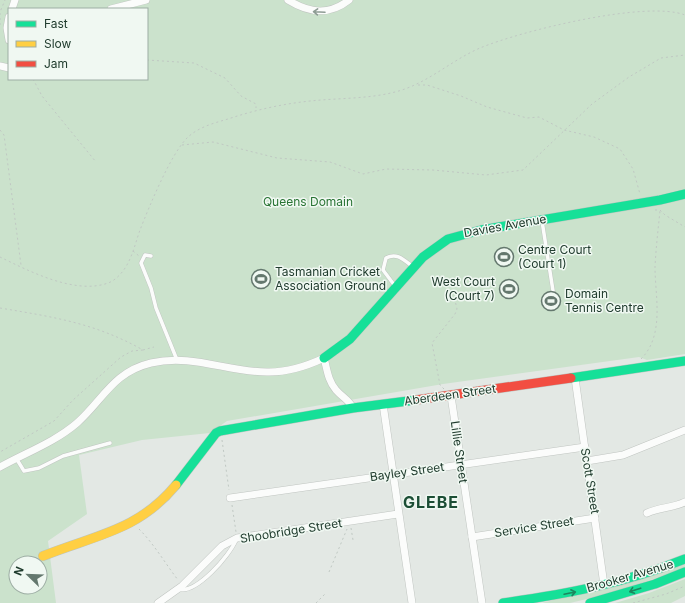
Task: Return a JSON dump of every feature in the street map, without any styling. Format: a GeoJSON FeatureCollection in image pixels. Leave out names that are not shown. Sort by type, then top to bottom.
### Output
{"type":"FeatureCollection","features":[{"type":"Feature","properties":{"kind":"main road","name":"Davies Avenue"},"geometry":{"type":"LineString","coordinates":[[324,358],[350,339],[413,267],[437,246],[456,235],[643,203],[685,194]]}},
{"type":"Feature","properties":{"kind":"main road","name":"Aberdeen Street"},"geometry":{"type":"LineString","coordinates":[[220,431],[353,408],[685,362]]}},
{"type":"Feature","properties":{"kind":"main road"},"geometry":{"type":"LineString","coordinates":[[46,555],[133,522],[149,512],[165,498],[220,431]]}},
{"type":"Feature","properties":{"kind":"main road","name":"Brooker Avenue"},"geometry":{"type":"LineString","coordinates":[[503,603],[564,594],[604,585],[671,565],[685,559]]}},
{"type":"Feature","properties":{"kind":"main road","name":"Brooker Avenue"},"geometry":{"type":"LineString","coordinates":[[590,603],[655,584],[685,572]]}},
{"type":"Feature","properties":{"kind":"main road"},"geometry":{"type":"LineString","coordinates":[[655,584],[685,577]]}},
{"type":"Feature","properties":{"kind":"street"},"geometry":{"type":"LineString","coordinates":[[115,8],[146,0]]}},
{"type":"Feature","properties":{"kind":"street"},"geometry":{"type":"LineString","coordinates":[[288,0],[298,6],[312,11],[326,12],[336,9],[349,0]]}},
{"type":"Feature","properties":{"kind":"street"},"geometry":{"type":"LineString","coordinates":[[8,22],[8,34]]}},
{"type":"Feature","properties":{"kind":"street"},"geometry":{"type":"LineString","coordinates":[[0,467],[54,438],[77,423],[107,388],[124,374],[150,364],[177,360],[268,372],[300,368],[324,358],[330,382],[339,393],[348,399],[353,408]]}},
{"type":"Feature","properties":{"kind":"street","name":"Scott Street"},"geometry":{"type":"LineString","coordinates":[[576,378],[584,447],[604,585]]}},
{"type":"Feature","properties":{"kind":"street","name":"Lillie Street"},"geometry":{"type":"LineString","coordinates":[[448,394],[461,465],[482,603]]}},
{"type":"Feature","properties":{"kind":"street"},"geometry":{"type":"LineString","coordinates":[[382,404],[412,603]]}},
{"type":"Feature","properties":{"kind":"street"},"geometry":{"type":"LineString","coordinates":[[586,461],[623,455],[685,430]]}},
{"type":"Feature","properties":{"kind":"street","name":"Bayley Street"},"geometry":{"type":"LineString","coordinates":[[230,498],[584,447]]}},
{"type":"Feature","properties":{"kind":"street"},"geometry":{"type":"LineString","coordinates":[[647,513],[660,507],[674,507],[685,502]]}},
{"type":"Feature","properties":{"kind":"street","name":"Shoobridge Street"},"geometry":{"type":"LineString","coordinates":[[158,603],[180,587],[222,546],[237,538],[398,514]]}},
{"type":"Feature","properties":{"kind":"street","name":"Service Street"},"geometry":{"type":"LineString","coordinates":[[472,537],[595,518]]}},
{"type":"Feature","properties":{"kind":"lane"},"geometry":{"type":"LineString","coordinates":[[542,220],[554,297]]}},
{"type":"Feature","properties":{"kind":"lane"},"geometry":{"type":"LineString","coordinates":[[151,256],[145,256],[141,263],[151,288],[156,308],[177,360]]}},
{"type":"Feature","properties":{"kind":"lane"},"geometry":{"type":"LineString","coordinates":[[396,287],[383,270],[386,258],[396,256],[402,258],[413,267]]}},
{"type":"Feature","properties":{"kind":"lane"},"geometry":{"type":"LineString","coordinates":[[16,458],[24,470],[39,468],[63,456],[110,444]]}},
{"type":"Feature","properties":{"kind":"lane"},"geometry":{"type":"LineString","coordinates":[[180,587],[183,591],[208,576],[234,544],[237,538]]}},
{"type":"Feature","properties":{"kind":"path"},"geometry":{"type":"LineString","coordinates":[[0,25],[0,12],[5,0]]}},
{"type":"Feature","properties":{"kind":"path"},"geometry":{"type":"LineString","coordinates":[[0,257],[60,282],[77,285],[109,283],[120,275],[133,251],[153,199],[181,145],[196,131],[204,126],[256,109],[310,101],[392,93],[417,84],[480,48],[524,34],[630,11],[666,10],[685,15]]}},
{"type":"Feature","properties":{"kind":"path"},"geometry":{"type":"LineString","coordinates":[[181,145],[213,142],[277,158],[330,162],[363,174],[386,169],[433,170],[486,175],[523,170],[592,104],[629,77],[662,58],[685,54]]}},
{"type":"Feature","properties":{"kind":"path"},"geometry":{"type":"LineString","coordinates":[[148,60],[194,63],[226,78],[241,96],[256,104],[256,109]]}},
{"type":"Feature","properties":{"kind":"path"},"geometry":{"type":"LineString","coordinates":[[34,80],[42,96],[96,162]]}},
{"type":"Feature","properties":{"kind":"path"},"geometry":{"type":"LineString","coordinates":[[417,84],[427,85],[461,96],[487,107],[516,115],[528,118],[539,117],[564,130],[594,137],[620,149],[633,169],[643,203]]}},
{"type":"Feature","properties":{"kind":"path"},"geometry":{"type":"LineString","coordinates":[[0,130],[4,136],[21,267]]}},
{"type":"Feature","properties":{"kind":"path"},"geometry":{"type":"LineString","coordinates":[[654,210],[660,210],[665,215],[685,227]]}},
{"type":"Feature","properties":{"kind":"path"},"geometry":{"type":"LineString","coordinates":[[639,361],[647,352],[658,321],[655,269],[660,210]]}},
{"type":"Feature","properties":{"kind":"path"},"geometry":{"type":"LineString","coordinates":[[133,251],[142,259]]}},
{"type":"Feature","properties":{"kind":"path"},"geometry":{"type":"LineString","coordinates":[[448,394],[440,385],[432,343],[455,314],[457,309],[454,296]]}},
{"type":"Feature","properties":{"kind":"path"},"geometry":{"type":"LineString","coordinates":[[0,308],[70,320],[122,338],[143,350]]}},
{"type":"Feature","properties":{"kind":"path"},"geometry":{"type":"LineString","coordinates":[[0,452],[54,421],[73,400],[120,357],[132,351],[154,347]]}},
{"type":"Feature","properties":{"kind":"path"},"geometry":{"type":"LineString","coordinates":[[220,431],[237,538]]}},
{"type":"Feature","properties":{"kind":"path"},"geometry":{"type":"LineString","coordinates":[[133,522],[152,542],[180,587]]}},
{"type":"Feature","properties":{"kind":"path"},"geometry":{"type":"LineString","coordinates":[[350,522],[352,540]]}},
{"type":"Feature","properties":{"kind":"path"},"geometry":{"type":"LineString","coordinates":[[329,572],[350,522]]}},
{"type":"Feature","properties":{"kind":"path"},"geometry":{"type":"LineString","coordinates":[[633,603],[666,594],[685,586]]}},
{"type":"Feature","properties":{"kind":"path"},"geometry":{"type":"LineString","coordinates":[[316,603],[325,594]]}},
{"type":"Feature","properties":{"kind":"green space","name":"Queens Domain"},"geometry":{"type":"Polygon","coordinates":[[[0,0],[685,0],[685,354],[647,360],[639,357],[443,384],[227,421],[210,433],[142,440],[79,455],[87,514],[48,541],[56,603],[0,603],[0,0]]]}},
{"type":"Feature","properties":{"kind":"green space"},"geometry":{"type":"Polygon","coordinates":[[[685,565],[685,568],[612,593],[570,603],[542,603],[685,565]]]}},
{"type":"Feature","properties":{"kind":"green space"},"geometry":{"type":"Polygon","coordinates":[[[685,579],[685,596],[671,603],[615,603],[649,593],[685,579]]]}},
{"type":"Feature","properties":{"kind":"traffic: fast"},"geometry":{"type":"LineString","coordinates":[[324,358],[350,339],[423,257],[448,239],[481,230],[660,200],[685,194]]}},
{"type":"Feature","properties":{"kind":"traffic: fast"},"geometry":{"type":"LineString","coordinates":[[571,378],[685,361]]}},
{"type":"Feature","properties":{"kind":"traffic: fast"},"geometry":{"type":"LineString","coordinates":[[176,485],[216,433],[220,431],[353,408],[416,400]]}},
{"type":"Feature","properties":{"kind":"traffic: fast"},"geometry":{"type":"LineString","coordinates":[[503,603],[596,587],[641,575],[685,559]]}},
{"type":"Feature","properties":{"kind":"traffic: fast"},"geometry":{"type":"LineString","coordinates":[[590,603],[655,584],[685,572]]}},
{"type":"Feature","properties":{"kind":"traffic: slow"},"geometry":{"type":"LineString","coordinates":[[46,555],[115,530],[131,522],[146,513],[162,500],[176,485]]}},
{"type":"Feature","properties":{"kind":"traffic: jam"},"geometry":{"type":"LineString","coordinates":[[416,400],[571,378]]}},
{"type":"Feature","properties":{"kind":"place","name":"Centre Court (Court 1)"},"geometry":{"type":"Point","coordinates":[504,257]}},
{"type":"Feature","properties":{"kind":"place","name":"Tasmanian Cricket Association Ground"},"geometry":{"type":"Point","coordinates":[261,279]}},
{"type":"Feature","properties":{"kind":"place","name":"West Court (Court 7)"},"geometry":{"type":"Point","coordinates":[509,289]}},
{"type":"Feature","properties":{"kind":"place","name":"Domain Tennis Centre"},"geometry":{"type":"Point","coordinates":[551,301]}},
{"type":"Feature","properties":{"kind":"district","name":"GLEBE"},"geometry":{"type":"Point","coordinates":[431,502]}}]}
